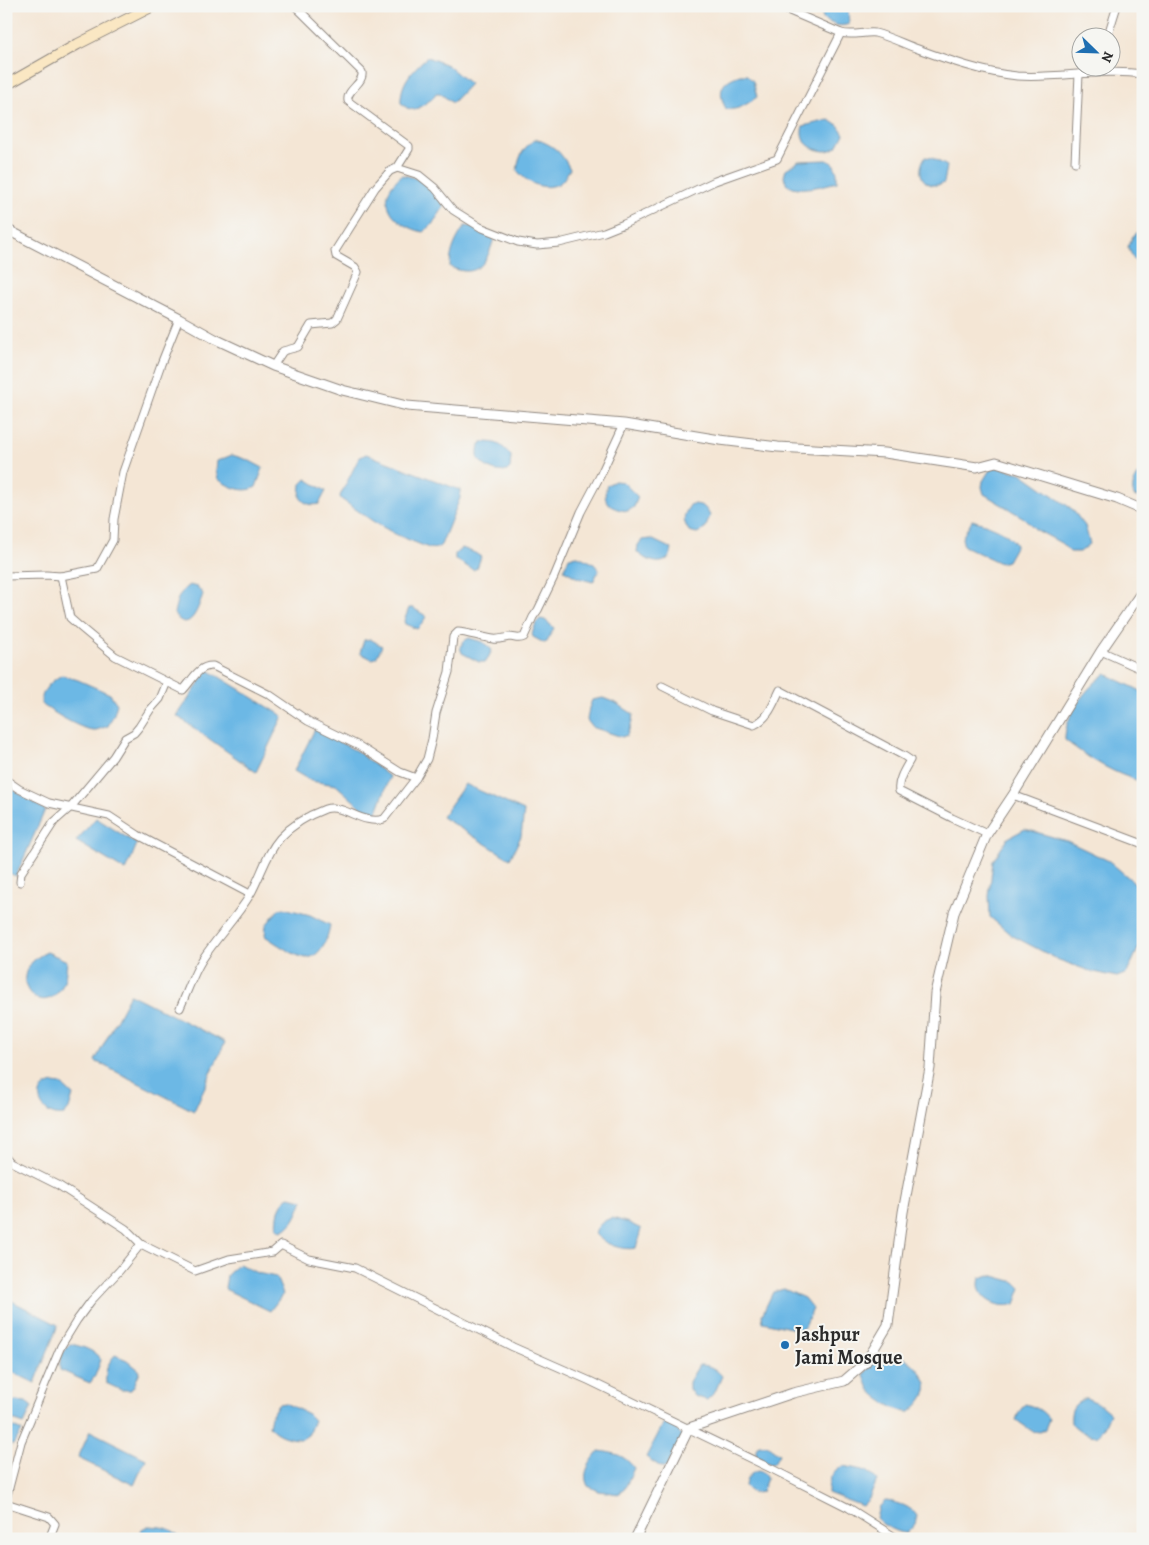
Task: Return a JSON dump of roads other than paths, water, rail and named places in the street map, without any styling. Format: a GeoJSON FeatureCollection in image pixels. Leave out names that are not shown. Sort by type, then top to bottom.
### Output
{"type":"FeatureCollection","features":[{"type":"Feature","properties":{"kind":"main road"},"geometry":{"type":"LineString","coordinates":[[6,85],[78,44],[153,6]]}},
{"type":"Feature","properties":{"kind":"street"},"geometry":{"type":"LineString","coordinates":[[273,366],[283,350],[298,347],[311,325],[332,323],[337,319],[358,272],[356,266],[336,256],[335,251],[375,188],[390,171],[397,168],[409,149],[409,146],[348,101],[349,95],[362,79],[362,72],[295,6]]}},
{"type":"Feature","properties":{"kind":"street"},"geometry":{"type":"LineString","coordinates":[[778,6],[841,34],[875,33],[963,65],[1016,76],[1043,77],[1072,75]]}},
{"type":"Feature","properties":{"kind":"street"},"geometry":{"type":"LineString","coordinates":[[1110,28],[1117,6]]}},
{"type":"Feature","properties":{"kind":"street"},"geometry":{"type":"LineString","coordinates":[[397,168],[419,175],[435,188],[453,210],[480,227],[518,242],[537,245],[604,232],[715,181],[777,159],[841,34]]}},
{"type":"Feature","properties":{"kind":"street"},"geometry":{"type":"LineString","coordinates":[[1122,72],[1143,74]]}},
{"type":"Feature","properties":{"kind":"street"},"geometry":{"type":"LineString","coordinates":[[1075,162],[1079,78]]}},
{"type":"Feature","properties":{"kind":"street"},"geometry":{"type":"LineString","coordinates":[[6,229],[215,339],[273,366],[342,390],[407,406],[624,424],[720,440],[778,447],[885,453],[977,467],[996,462],[1117,499],[1143,510]]}},
{"type":"Feature","properties":{"kind":"street"},"geometry":{"type":"LineString","coordinates":[[6,576],[22,577],[46,574],[61,576],[96,569],[113,540],[114,519],[123,472],[179,319]]}},
{"type":"Feature","properties":{"kind":"street"},"geometry":{"type":"LineString","coordinates":[[180,1008],[201,961],[250,894],[270,852],[281,837],[307,816],[328,808],[339,809],[362,818],[379,821],[384,819],[416,778],[427,759],[432,740],[436,713],[449,672],[453,637],[458,632],[463,632],[496,640],[510,637],[522,639],[524,637],[554,577],[581,512],[624,424]]}},
{"type":"Feature","properties":{"kind":"street"},"geometry":{"type":"LineString","coordinates":[[61,576],[70,618],[115,656],[182,690],[202,669],[213,666],[270,695],[308,721],[359,746],[400,772],[416,778]]}},
{"type":"Feature","properties":{"kind":"street"},"geometry":{"type":"LineString","coordinates":[[635,1539],[689,1428],[793,1393],[844,1381],[866,1362],[888,1325],[903,1212],[930,1068],[935,993],[954,913],[987,834],[1101,651],[1143,590]]}},
{"type":"Feature","properties":{"kind":"street"},"geometry":{"type":"LineString","coordinates":[[1101,651],[1143,670]]}},
{"type":"Feature","properties":{"kind":"street"},"geometry":{"type":"LineString","coordinates":[[20,882],[22,873],[54,822],[71,807],[113,757],[125,738],[134,734],[150,710],[160,700],[167,682]]}},
{"type":"Feature","properties":{"kind":"street"},"geometry":{"type":"LineString","coordinates":[[662,686],[712,711],[754,724],[763,721],[770,712],[780,690],[910,760],[900,780],[899,791],[987,834]]}},
{"type":"Feature","properties":{"kind":"street"},"geometry":{"type":"LineString","coordinates":[[6,780],[18,789],[49,803],[109,816],[138,835],[250,894]]}},
{"type":"Feature","properties":{"kind":"street"},"geometry":{"type":"LineString","coordinates":[[1013,795],[1143,844]]}},
{"type":"Feature","properties":{"kind":"street"},"geometry":{"type":"LineString","coordinates":[[6,1155],[12,1162],[58,1185],[126,1229],[141,1244],[195,1271],[229,1259],[273,1252],[281,1246],[309,1259],[355,1268],[513,1347],[689,1428],[849,1508],[898,1539]]}},
{"type":"Feature","properties":{"kind":"street"},"geometry":{"type":"LineString","coordinates":[[6,1499],[21,1442],[61,1346],[91,1301],[141,1244]]}},
{"type":"Feature","properties":{"kind":"street"},"geometry":{"type":"LineString","coordinates":[[6,1503],[49,1517],[55,1524],[49,1539]]}},
{"type":"Feature","properties":{"kind":"water"},"geometry":{"type":"Polygon","coordinates":[[[824,6],[848,6],[849,24],[833,24],[823,19],[821,10],[824,6]]]}},
{"type":"Feature","properties":{"kind":"water"},"geometry":{"type":"Polygon","coordinates":[[[427,57],[447,65],[470,84],[452,103],[440,93],[436,93],[432,99],[415,110],[407,108],[401,103],[405,83],[412,72],[427,57]]]}},
{"type":"Feature","properties":{"kind":"water"},"geometry":{"type":"Polygon","coordinates":[[[740,75],[747,75],[753,81],[757,97],[738,108],[726,109],[723,103],[722,88],[729,80],[740,75]]]}},
{"type":"Feature","properties":{"kind":"water"},"geometry":{"type":"Polygon","coordinates":[[[829,120],[838,125],[844,134],[837,147],[821,151],[811,147],[804,141],[803,126],[829,120]]]}},
{"type":"Feature","properties":{"kind":"water"},"geometry":{"type":"Polygon","coordinates":[[[536,139],[557,150],[570,169],[560,183],[554,186],[536,185],[525,179],[517,170],[523,152],[536,139]]]}},
{"type":"Feature","properties":{"kind":"water"},"geometry":{"type":"Polygon","coordinates":[[[925,157],[932,158],[947,166],[944,183],[932,185],[924,180],[921,170],[925,157]]]}},
{"type":"Feature","properties":{"kind":"water"},"geometry":{"type":"Polygon","coordinates":[[[827,160],[833,163],[837,172],[837,182],[805,188],[787,185],[784,177],[786,169],[799,161],[827,160]]]}},
{"type":"Feature","properties":{"kind":"water"},"geometry":{"type":"Polygon","coordinates":[[[402,175],[428,184],[444,207],[431,226],[423,232],[403,224],[390,210],[388,193],[393,184],[402,175]]]}},
{"type":"Feature","properties":{"kind":"water"},"geometry":{"type":"Polygon","coordinates":[[[465,226],[475,227],[494,238],[484,261],[474,270],[468,271],[450,267],[454,245],[465,226]]]}},
{"type":"Feature","properties":{"kind":"water"},"geometry":{"type":"Polygon","coordinates":[[[1143,228],[1143,267],[1134,260],[1128,247],[1133,236],[1143,228]]]}},
{"type":"Feature","properties":{"kind":"water"},"geometry":{"type":"Polygon","coordinates":[[[482,442],[499,444],[508,452],[511,456],[510,468],[507,471],[491,469],[478,459],[478,449],[482,442]]]}},
{"type":"Feature","properties":{"kind":"water"},"geometry":{"type":"Polygon","coordinates":[[[366,454],[460,490],[460,498],[440,546],[429,548],[397,535],[374,522],[341,499],[340,496],[359,458],[366,454]]]}},
{"type":"Feature","properties":{"kind":"water"},"geometry":{"type":"Polygon","coordinates":[[[232,455],[248,460],[263,468],[256,487],[247,490],[237,489],[218,479],[217,461],[232,455]]]}},
{"type":"Feature","properties":{"kind":"water"},"geometry":{"type":"Polygon","coordinates":[[[997,467],[1021,473],[1072,509],[1085,526],[1090,544],[1080,552],[1070,552],[1061,543],[1035,529],[1024,518],[984,494],[983,481],[991,468],[997,467]]]}},
{"type":"Feature","properties":{"kind":"water"},"geometry":{"type":"Polygon","coordinates":[[[1143,469],[1143,499],[1134,496],[1133,485],[1143,469]]]}},
{"type":"Feature","properties":{"kind":"water"},"geometry":{"type":"Polygon","coordinates":[[[306,479],[326,491],[319,504],[308,504],[300,497],[301,484],[306,479]]]}},
{"type":"Feature","properties":{"kind":"water"},"geometry":{"type":"Polygon","coordinates":[[[615,481],[623,482],[638,497],[634,507],[628,511],[612,507],[605,497],[607,485],[615,481]]]}},
{"type":"Feature","properties":{"kind":"water"},"geometry":{"type":"Polygon","coordinates":[[[691,504],[703,506],[710,516],[705,529],[697,533],[689,531],[684,521],[686,511],[691,504]]]}},
{"type":"Feature","properties":{"kind":"water"},"geometry":{"type":"Polygon","coordinates":[[[972,520],[1008,535],[1016,545],[1007,561],[1000,563],[964,546],[962,538],[972,520]]]}},
{"type":"Feature","properties":{"kind":"water"},"geometry":{"type":"Polygon","coordinates":[[[651,539],[672,549],[670,555],[663,562],[652,561],[637,552],[638,545],[642,540],[651,539]]]}},
{"type":"Feature","properties":{"kind":"water"},"geometry":{"type":"Polygon","coordinates":[[[462,548],[481,557],[477,568],[473,570],[455,559],[455,554],[462,548]]]}},
{"type":"Feature","properties":{"kind":"water"},"geometry":{"type":"Polygon","coordinates":[[[578,556],[593,563],[599,570],[593,582],[578,578],[564,570],[569,557],[578,556]]]}},
{"type":"Feature","properties":{"kind":"water"},"geometry":{"type":"Polygon","coordinates":[[[189,585],[197,587],[203,594],[193,617],[185,622],[174,614],[178,598],[189,585]]]}},
{"type":"Feature","properties":{"kind":"water"},"geometry":{"type":"Polygon","coordinates":[[[409,608],[413,608],[426,616],[423,623],[417,629],[405,624],[404,621],[409,608]]]}},
{"type":"Feature","properties":{"kind":"water"},"geometry":{"type":"Polygon","coordinates":[[[540,619],[545,620],[554,628],[547,642],[544,643],[533,637],[532,634],[536,623],[540,619]]]}},
{"type":"Feature","properties":{"kind":"water"},"geometry":{"type":"Polygon","coordinates":[[[469,638],[483,642],[492,650],[486,662],[479,662],[462,653],[460,647],[469,638]]]}},
{"type":"Feature","properties":{"kind":"water"},"geometry":{"type":"Polygon","coordinates":[[[370,639],[382,646],[376,658],[372,659],[360,653],[364,640],[370,639]]]}},
{"type":"Feature","properties":{"kind":"water"},"geometry":{"type":"Polygon","coordinates":[[[208,670],[283,716],[256,772],[177,716],[208,670]]]}},
{"type":"Feature","properties":{"kind":"water"},"geometry":{"type":"Polygon","coordinates":[[[1106,674],[1143,692],[1143,782],[1122,775],[1102,765],[1065,740],[1068,721],[1078,702],[1091,686],[1106,674]]]}},
{"type":"Feature","properties":{"kind":"water"},"geometry":{"type":"Polygon","coordinates":[[[62,675],[110,694],[117,704],[108,726],[96,730],[83,727],[41,704],[41,699],[47,686],[62,675]]]}},
{"type":"Feature","properties":{"kind":"water"},"geometry":{"type":"Polygon","coordinates":[[[603,698],[616,703],[633,714],[627,735],[622,737],[592,727],[587,720],[592,700],[603,698]]]}},
{"type":"Feature","properties":{"kind":"water"},"geometry":{"type":"Polygon","coordinates":[[[315,729],[358,752],[390,777],[376,814],[365,811],[336,785],[311,781],[294,771],[315,729]]]}},
{"type":"Feature","properties":{"kind":"water"},"geometry":{"type":"Polygon","coordinates":[[[465,784],[524,811],[521,836],[510,859],[442,817],[465,784]]]}},
{"type":"Feature","properties":{"kind":"water"},"geometry":{"type":"Polygon","coordinates":[[[6,785],[45,810],[16,876],[6,872],[6,785]]]}},
{"type":"Feature","properties":{"kind":"water"},"geometry":{"type":"Polygon","coordinates":[[[96,818],[137,844],[126,871],[76,841],[96,818]]]}},
{"type":"Feature","properties":{"kind":"water"},"geometry":{"type":"Polygon","coordinates":[[[1025,829],[1067,841],[1109,861],[1143,890],[1143,938],[1127,973],[1117,977],[1090,971],[1059,960],[1011,935],[990,917],[989,896],[993,861],[1008,838],[1025,829]]]}},
{"type":"Feature","properties":{"kind":"water"},"geometry":{"type":"Polygon","coordinates":[[[284,908],[310,915],[330,925],[326,940],[317,954],[307,958],[297,955],[265,936],[266,925],[279,909],[284,908]]]}},
{"type":"Feature","properties":{"kind":"water"},"geometry":{"type":"Polygon","coordinates":[[[47,952],[67,961],[63,985],[52,997],[43,1000],[35,997],[28,991],[25,982],[26,971],[33,961],[47,952]]]}},
{"type":"Feature","properties":{"kind":"water"},"geometry":{"type":"Polygon","coordinates":[[[130,994],[225,1042],[194,1111],[95,1061],[130,994]]]}},
{"type":"Feature","properties":{"kind":"water"},"geometry":{"type":"Polygon","coordinates":[[[54,1083],[61,1084],[73,1095],[69,1109],[64,1115],[56,1115],[49,1112],[41,1102],[41,1091],[46,1086],[54,1083]]]}},
{"type":"Feature","properties":{"kind":"water"},"geometry":{"type":"Polygon","coordinates":[[[289,1197],[303,1200],[293,1222],[282,1231],[277,1228],[278,1214],[283,1203],[289,1197]]]}},
{"type":"Feature","properties":{"kind":"water"},"geometry":{"type":"Polygon","coordinates":[[[612,1218],[641,1229],[636,1248],[614,1246],[603,1241],[595,1234],[601,1224],[612,1218]]]}},
{"type":"Feature","properties":{"kind":"water"},"geometry":{"type":"Polygon","coordinates":[[[239,1264],[257,1273],[276,1277],[283,1294],[270,1311],[225,1289],[227,1275],[239,1264]]]}},
{"type":"Feature","properties":{"kind":"water"},"geometry":{"type":"Polygon","coordinates":[[[990,1275],[1015,1282],[1021,1288],[1015,1304],[995,1304],[984,1297],[979,1285],[980,1278],[990,1275]]]}},
{"type":"Feature","properties":{"kind":"water"},"geometry":{"type":"Polygon","coordinates":[[[784,1289],[804,1298],[813,1309],[805,1326],[800,1330],[763,1322],[762,1315],[773,1292],[784,1289]]]}},
{"type":"Feature","properties":{"kind":"water"},"geometry":{"type":"Polygon","coordinates":[[[6,1298],[58,1325],[35,1383],[6,1369],[6,1298]]]}},
{"type":"Feature","properties":{"kind":"water"},"geometry":{"type":"Polygon","coordinates":[[[70,1344],[91,1351],[101,1360],[90,1383],[60,1370],[62,1356],[70,1344]]]}},
{"type":"Feature","properties":{"kind":"water"},"geometry":{"type":"Polygon","coordinates":[[[115,1355],[127,1360],[140,1371],[131,1390],[121,1390],[106,1383],[107,1368],[115,1355]]]}},
{"type":"Feature","properties":{"kind":"water"},"geometry":{"type":"Polygon","coordinates":[[[884,1355],[897,1355],[909,1361],[919,1370],[925,1381],[925,1394],[920,1403],[910,1412],[905,1412],[889,1405],[873,1394],[868,1387],[864,1375],[869,1366],[884,1355]]]}},
{"type":"Feature","properties":{"kind":"water"},"geometry":{"type":"Polygon","coordinates":[[[699,1365],[712,1368],[722,1376],[715,1392],[707,1400],[694,1396],[689,1389],[689,1382],[699,1365]]]}},
{"type":"Feature","properties":{"kind":"water"},"geometry":{"type":"Polygon","coordinates":[[[1086,1398],[1098,1403],[1110,1413],[1104,1427],[1097,1436],[1083,1432],[1071,1423],[1073,1408],[1078,1402],[1086,1398]]]}},
{"type":"Feature","properties":{"kind":"water"},"geometry":{"type":"Polygon","coordinates":[[[14,1401],[26,1402],[32,1407],[24,1424],[10,1419],[8,1414],[14,1401]]]}},
{"type":"Feature","properties":{"kind":"water"},"geometry":{"type":"Polygon","coordinates":[[[285,1403],[308,1414],[314,1420],[308,1435],[302,1439],[284,1436],[269,1426],[271,1416],[278,1404],[285,1403]]]}},
{"type":"Feature","properties":{"kind":"water"},"geometry":{"type":"Polygon","coordinates":[[[1025,1404],[1038,1409],[1049,1419],[1045,1429],[1040,1432],[1032,1431],[1016,1420],[1025,1404]]]}},
{"type":"Feature","properties":{"kind":"water"},"geometry":{"type":"Polygon","coordinates":[[[664,1423],[674,1427],[683,1436],[667,1467],[661,1467],[646,1457],[664,1423]]]}},
{"type":"Feature","properties":{"kind":"water"},"geometry":{"type":"Polygon","coordinates":[[[6,1424],[22,1431],[13,1445],[6,1443],[6,1424]]]}},
{"type":"Feature","properties":{"kind":"water"},"geometry":{"type":"Polygon","coordinates":[[[90,1431],[146,1459],[134,1485],[78,1458],[90,1431]]]}},
{"type":"Feature","properties":{"kind":"water"},"geometry":{"type":"Polygon","coordinates":[[[759,1445],[767,1445],[779,1454],[774,1463],[771,1464],[756,1458],[756,1449],[759,1445]]]}},
{"type":"Feature","properties":{"kind":"water"},"geometry":{"type":"Polygon","coordinates":[[[599,1451],[619,1455],[634,1468],[626,1486],[619,1494],[599,1491],[588,1486],[586,1472],[599,1451]]]}},
{"type":"Feature","properties":{"kind":"water"},"geometry":{"type":"Polygon","coordinates":[[[843,1466],[867,1471],[877,1480],[869,1499],[862,1506],[828,1493],[831,1477],[843,1466]]]}},
{"type":"Feature","properties":{"kind":"water"},"geometry":{"type":"Polygon","coordinates":[[[758,1471],[764,1473],[767,1478],[762,1492],[754,1493],[745,1486],[749,1476],[758,1471]]]}},
{"type":"Feature","properties":{"kind":"water"},"geometry":{"type":"Polygon","coordinates":[[[885,1501],[903,1505],[917,1516],[915,1524],[907,1533],[890,1528],[876,1518],[879,1507],[885,1501]]]}},
{"type":"Feature","properties":{"kind":"water"},"geometry":{"type":"Polygon","coordinates":[[[148,1526],[171,1530],[181,1539],[137,1539],[142,1529],[148,1526]]]}},
{"type":"Feature","properties":{"kind":"water"},"geometry":{"type":"Polygon","coordinates":[[[1086,1532],[1104,1539],[1072,1539],[1074,1534],[1086,1532]]]}},
{"type":"Feature","properties":{"kind":"place","name":"Jashpur Jami Mosque"},"geometry":{"type":"Point","coordinates":[785,1345]}}]}
